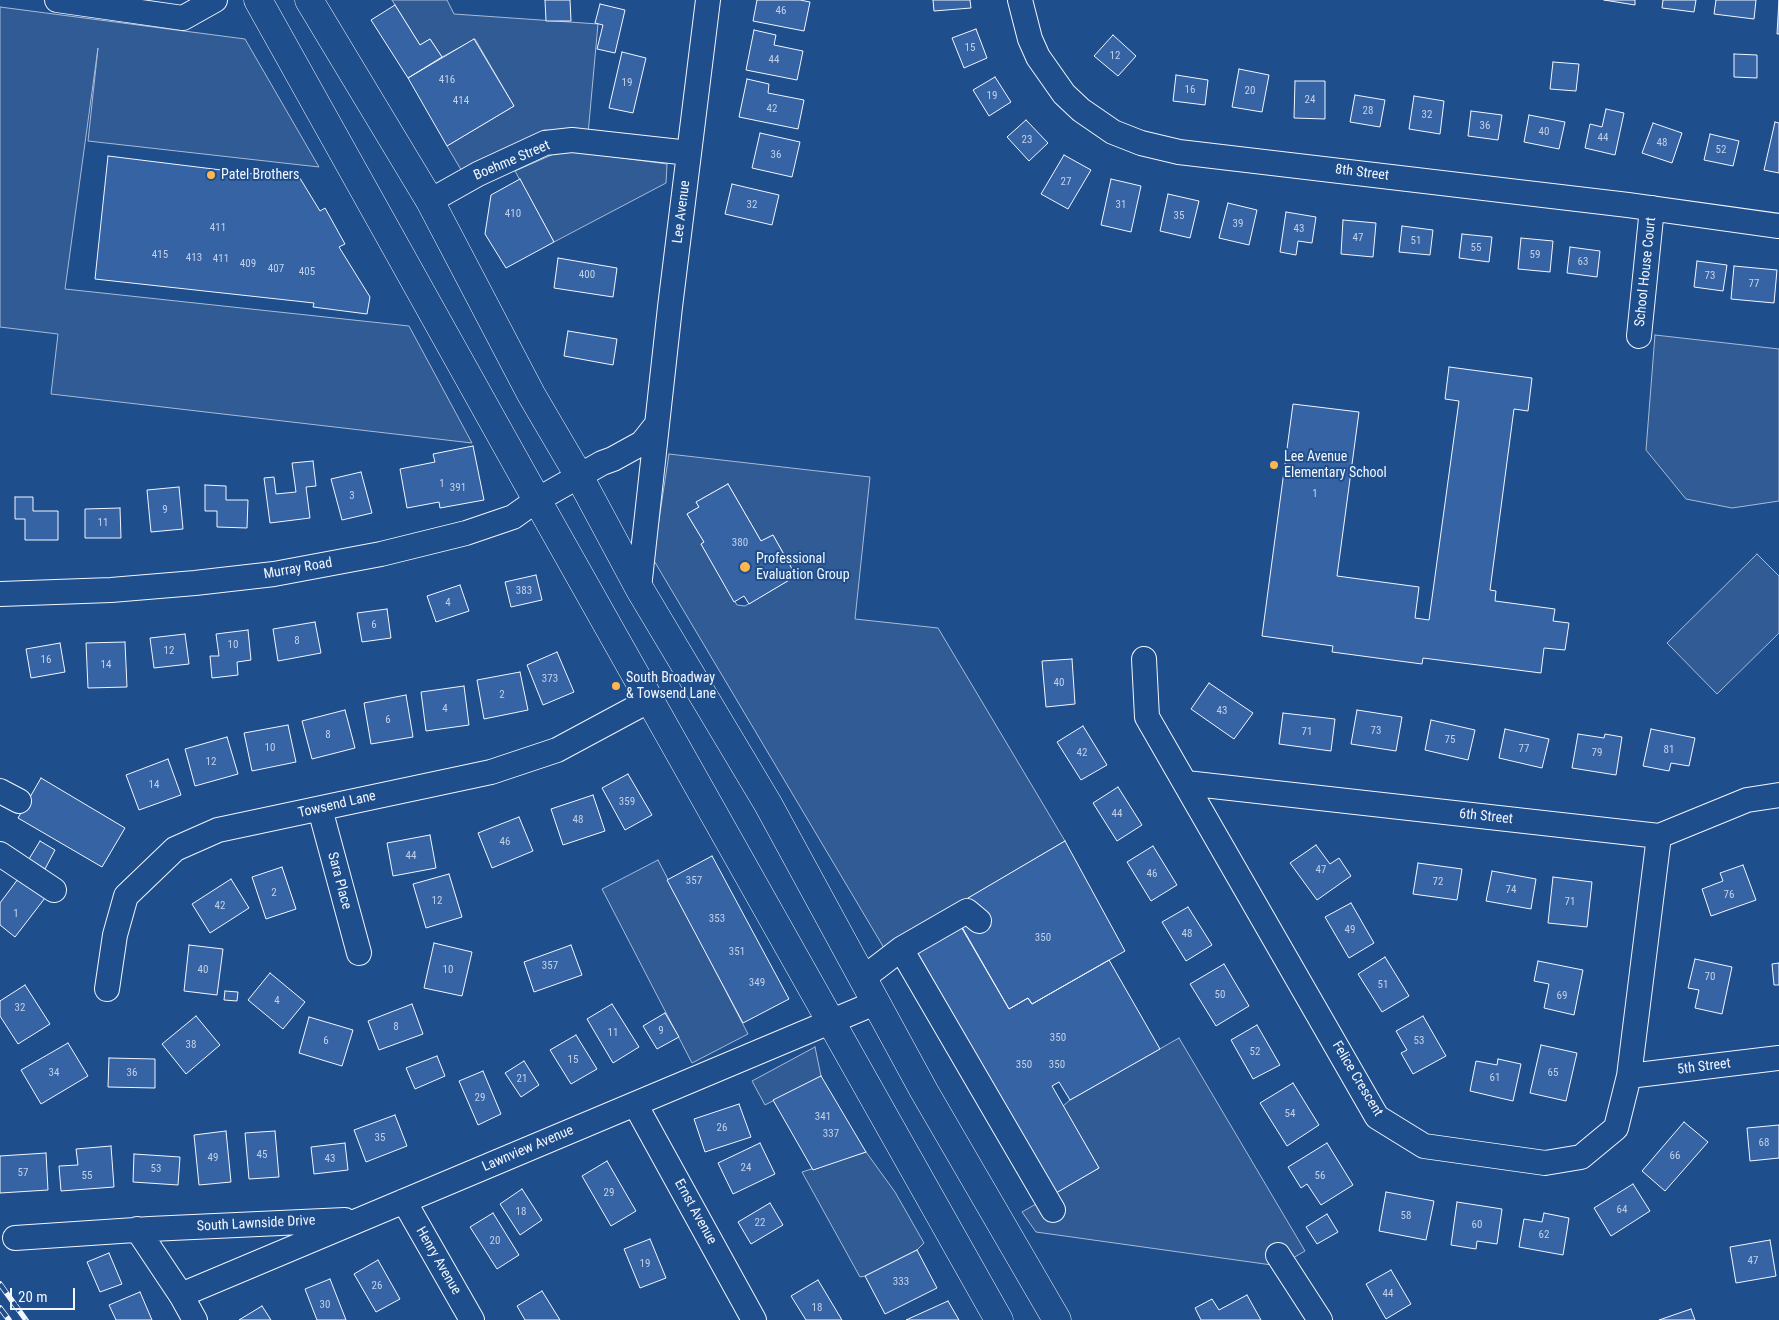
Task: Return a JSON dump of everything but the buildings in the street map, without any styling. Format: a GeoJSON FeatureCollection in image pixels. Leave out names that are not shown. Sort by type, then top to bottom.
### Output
{"type":"FeatureCollection","features":[{"type":"Feature","properties":{"kind":"main road"},"geometry":{"type":"LineString","coordinates":[[258,0],[998,1320]]}},
{"type":"Feature","properties":{"kind":"main road"},"geometry":{"type":"LineString","coordinates":[[308,0],[430,201],[531,394],[579,476],[639,588],[768,804],[875,1003],[968,1169],[1057,1320]]}},
{"type":"Feature","properties":{"kind":"street"},"geometry":{"type":"LineString","coordinates":[[56,0],[183,18],[215,0]]}},
{"type":"Feature","properties":{"kind":"street","name":"Lee Avenue"},"geometry":{"type":"LineString","coordinates":[[639,588],[708,0]]}},
{"type":"Feature","properties":{"kind":"street","name":"8th Street"},"geometry":{"type":"LineString","coordinates":[[1020,0],[1030,39],[1038,57],[1064,94],[1082,110],[1113,132],[1141,144],[1179,152],[1652,208],[1779,226]]}},
{"type":"Feature","properties":{"kind":"street","name":"Boehme Street"},"geometry":{"type":"LineString","coordinates":[[430,201],[478,174],[545,143],[572,140],[689,153]]}},
{"type":"Feature","properties":{"kind":"street","name":"School House Court"},"geometry":{"type":"LineString","coordinates":[[1639,336],[1652,208]]}},
{"type":"Feature","properties":{"kind":"street"},"geometry":{"type":"LineString","coordinates":[[579,476],[642,443],[657,424]]}},
{"type":"Feature","properties":{"kind":"street","name":"Murray Road"},"geometry":{"type":"LineString","coordinates":[[0,594],[111,590],[195,583],[274,574],[381,554],[466,533],[513,517],[537,500],[579,476]]}},
{"type":"Feature","properties":{"kind":"street","name":"Felice Crescent"},"geometry":{"type":"LineString","coordinates":[[1144,659],[1147,717],[1377,1117],[1424,1146],[1545,1163],[1581,1156],[1616,1128],[1629,1076],[1659,836]]}},
{"type":"Feature","properties":{"kind":"street","name":"Towsend Lane"},"geometry":{"type":"LineString","coordinates":[[106,989],[115,935],[126,896],[175,849],[218,830],[498,770],[557,750],[650,700]]}},
{"type":"Feature","properties":{"kind":"street","name":"6th Street"},"geometry":{"type":"LineString","coordinates":[[1186,783],[1659,836],[1747,800],[1779,795]]}},
{"type":"Feature","properties":{"kind":"street","name":"Sara Place"},"geometry":{"type":"LineString","coordinates":[[320,809],[359,953]]}},
{"type":"Feature","properties":{"kind":"street"},"geometry":{"type":"LineString","coordinates":[[0,854],[54,890]]}},
{"type":"Feature","properties":{"kind":"street"},"geometry":{"type":"LineString","coordinates":[[862,979],[901,949],[967,911],[979,921]]}},
{"type":"Feature","properties":{"kind":"street"},"geometry":{"type":"LineString","coordinates":[[901,949],[1053,1210]]}},
{"type":"Feature","properties":{"kind":"street","name":"Lawnview Avenue"},"geometry":{"type":"LineString","coordinates":[[181,1295],[875,1003]]}},
{"type":"Feature","properties":{"kind":"street","name":"5th Street"},"geometry":{"type":"LineString","coordinates":[[1629,1076],[1779,1058]]}},
{"type":"Feature","properties":{"kind":"street","name":"Ernst Avenue"},"geometry":{"type":"LineString","coordinates":[[635,1104],[754,1320]]}},
{"type":"Feature","properties":{"kind":"street","name":"Henry Avenue"},"geometry":{"type":"LineString","coordinates":[[404,1201],[472,1320]]}},
{"type":"Feature","properties":{"kind":"street","name":"South Lawnside Drive"},"geometry":{"type":"LineString","coordinates":[[15,1238],[143,1229],[362,1219]]}},
{"type":"Feature","properties":{"kind":"street"},"geometry":{"type":"LineString","coordinates":[[143,1229],[195,1320]]}},
{"type":"Feature","properties":{"kind":"street"},"geometry":{"type":"LineString","coordinates":[[1278,1255],[1320,1320]]}},
{"type":"Feature","properties":{"kind":"shaded area"},"geometry":{"type":"Polygon","coordinates":[[[392,0],[447,0],[454,14],[598,24],[588,134],[544,130],[463,173],[447,146],[514,106],[475,39],[442,57],[430,39],[420,45],[392,0]]]}},
{"type":"Feature","properties":{"kind":"shaded area"},"geometry":{"type":"Polygon","coordinates":[[[0,7],[245,39],[319,167],[88,141],[98,48],[65,289],[409,326],[472,443],[51,394],[58,334],[0,327],[0,7]]]}},
{"type":"Feature","properties":{"kind":"shaded area"},"geometry":{"type":"Polygon","coordinates":[[[563,150],[667,164],[666,183],[554,242],[515,171],[563,150]]]}},
{"type":"Feature","properties":{"kind":"shaded area"},"geometry":{"type":"Polygon","coordinates":[[[1655,335],[1779,349],[1779,501],[1732,508],[1686,499],[1646,450],[1655,335]]]}},
{"type":"Feature","properties":{"kind":"shaded area"},"geometry":{"type":"Polygon","coordinates":[[[669,454],[870,477],[855,619],[938,628],[1065,841],[884,948],[653,559],[669,454]],[[728,484],[696,502],[699,507],[687,514],[704,542],[701,544],[737,605],[745,606],[796,576],[773,535],[761,541],[728,484]]]}},
{"type":"Feature","properties":{"kind":"shaded area"},"geometry":{"type":"Polygon","coordinates":[[[1757,554],[1779,576],[1779,633],[1717,694],[1667,643],[1757,554]]]}},
{"type":"Feature","properties":{"kind":"shaded area"},"geometry":{"type":"Polygon","coordinates":[[[658,860],[748,1034],[692,1063],[602,889],[658,860]]]}},
{"type":"Feature","properties":{"kind":"shaded area"},"geometry":{"type":"Polygon","coordinates":[[[1179,1038],[1305,1251],[1279,1266],[1036,1232],[1022,1212],[1099,1168],[1063,1106],[1070,1100],[1179,1038]]]}},
{"type":"Feature","properties":{"kind":"shaded area"},"geometry":{"type":"Polygon","coordinates":[[[815,1047],[821,1076],[765,1105],[752,1081],[815,1047]]]}},
{"type":"Feature","properties":{"kind":"shaded area"},"geometry":{"type":"Polygon","coordinates":[[[866,1152],[895,1192],[924,1243],[917,1250],[860,1277],[802,1172],[866,1152]]]}},
{"type":"Feature","properties":{"kind":"railway"},"geometry":{"type":"LineString","coordinates":[[0,1284],[26,1320]]}},
{"type":"Feature","properties":{"kind":"railway"},"geometry":{"type":"LineString","coordinates":[[0,1308],[9,1320]]}},
{"type":"Feature","properties":{"kind":"place","name":"Patel Brothers"},"geometry":{"type":"Point","coordinates":[211,175]}},
{"type":"Feature","properties":{"kind":"place","name":"Lee Avenue Elementary School"},"geometry":{"type":"Point","coordinates":[1274,465]}},
{"type":"Feature","properties":{"kind":"place","name":"Professional Evaluation Group"},"geometry":{"type":"Point","coordinates":[745,567]}},
{"type":"Feature","properties":{"kind":"place","name":"South Broadway & Towsend Lane"},"geometry":{"type":"Point","coordinates":[616,686]}}]}
